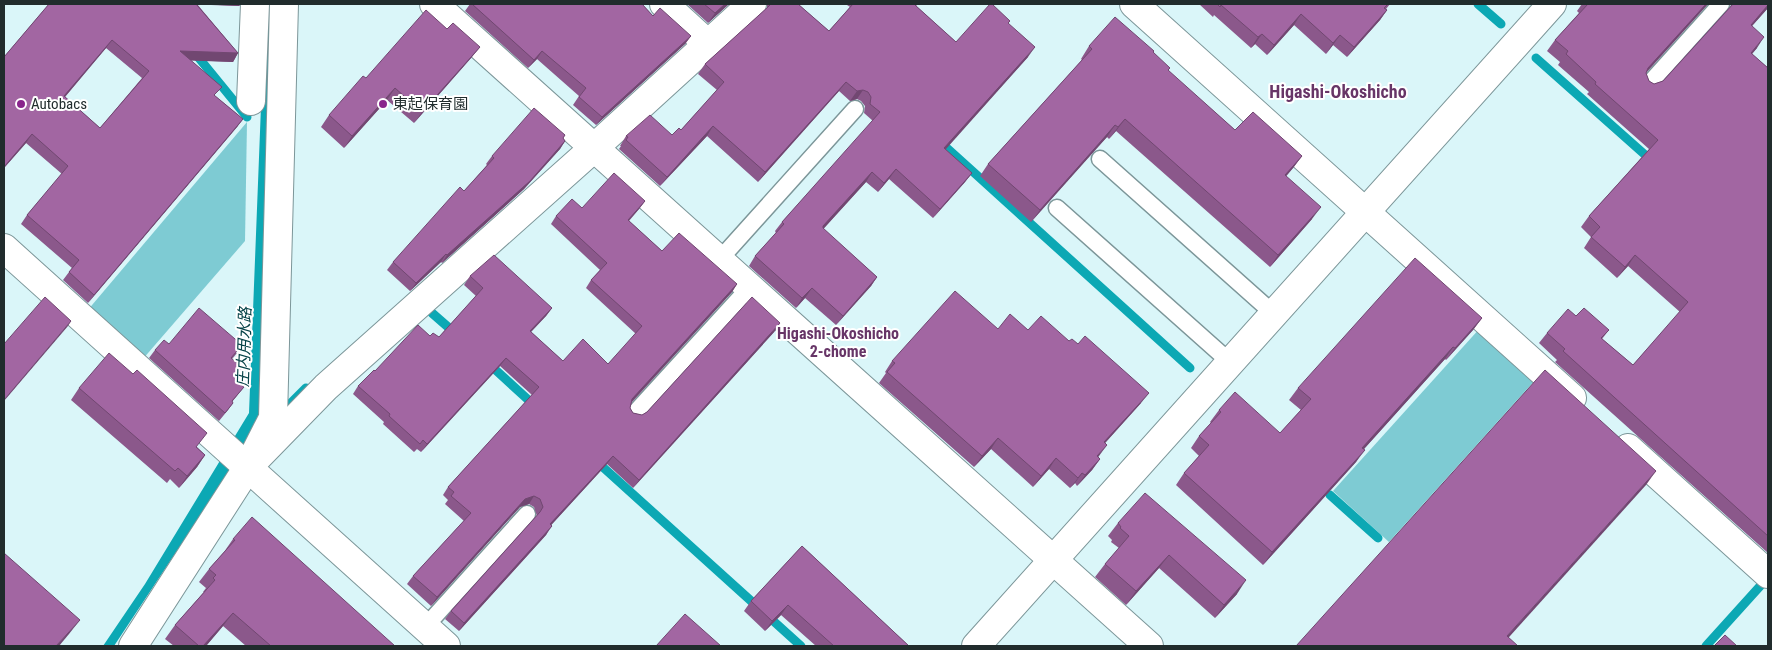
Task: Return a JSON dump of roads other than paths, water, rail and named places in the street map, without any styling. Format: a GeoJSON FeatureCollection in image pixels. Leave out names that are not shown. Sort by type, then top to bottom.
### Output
{"type":"FeatureCollection","features":[{"type":"Feature","properties":{"kind":"street"},"geometry":{"type":"LineString","coordinates":[[251,101],[255,4]]}},
{"type":"Feature","properties":{"kind":"street"},"geometry":{"type":"LineString","coordinates":[[133,646],[236,457],[273,418],[278,164],[284,4]]}},
{"type":"Feature","properties":{"kind":"street"},"geometry":{"type":"LineString","coordinates":[[434,4],[1149,646]]}},
{"type":"Feature","properties":{"kind":"street"},"geometry":{"type":"LineString","coordinates":[[664,4],[708,44]]}},
{"type":"Feature","properties":{"kind":"street"},"geometry":{"type":"LineString","coordinates":[[236,457],[326,387],[595,148],[752,4]]}},
{"type":"Feature","properties":{"kind":"street"},"geometry":{"type":"LineString","coordinates":[[1134,4],[1591,415]]}},
{"type":"Feature","properties":{"kind":"street"},"geometry":{"type":"LineString","coordinates":[[976,646],[1552,4]]}},
{"type":"Feature","properties":{"kind":"street"},"geometry":{"type":"LineString","coordinates":[[4,248],[446,646]]}},
{"type":"Feature","properties":{"kind":"street"},"geometry":{"type":"LineString","coordinates":[[1613,435],[1768,574]]}},
{"type":"Feature","properties":{"kind":"lane"},"geometry":{"type":"LineString","coordinates":[[1648,85],[1721,4]]}},
{"type":"Feature","properties":{"kind":"lane"},"geometry":{"type":"LineString","coordinates":[[720,259],[855,109]]}},
{"type":"Feature","properties":{"kind":"lane"},"geometry":{"type":"LineString","coordinates":[[1100,158],[1274,314]]}},
{"type":"Feature","properties":{"kind":"lane"},"geometry":{"type":"LineString","coordinates":[[1057,208],[1231,362]]}},
{"type":"Feature","properties":{"kind":"lane"},"geometry":{"type":"LineString","coordinates":[[634,414],[750,287]]}},
{"type":"Feature","properties":{"kind":"lane"},"geometry":{"type":"LineString","coordinates":[[425,627],[527,514]]}},
{"type":"Feature","properties":{"kind":"waterway"},"geometry":{"type":"LineString","coordinates":[[1478,4],[1501,24]]}},
{"type":"Feature","properties":{"kind":"waterway"},"geometry":{"type":"LineString","coordinates":[[194,52],[247,117]]}},
{"type":"Feature","properties":{"kind":"waterway"},"geometry":{"type":"LineString","coordinates":[[1536,58],[1652,161]]}},
{"type":"Feature","properties":{"kind":"waterway"},"geometry":{"type":"LineString","coordinates":[[938,140],[1190,368]]}},
{"type":"Feature","properties":{"kind":"waterway"},"geometry":{"type":"LineString","coordinates":[[432,313],[456,334]]}},
{"type":"Feature","properties":{"kind":"waterway"},"geometry":{"type":"LineString","coordinates":[[488,363],[535,406]]}},
{"type":"Feature","properties":{"kind":"waterway"},"geometry":{"type":"LineString","coordinates":[[290,404],[306,388]]}},
{"type":"Feature","properties":{"kind":"waterway"},"geometry":{"type":"LineString","coordinates":[[595,460],[801,646]]}},
{"type":"Feature","properties":{"kind":"waterway"},"geometry":{"type":"LineString","coordinates":[[1330,495],[1378,538]]}},
{"type":"Feature","properties":{"kind":"waterway"},"geometry":{"type":"LineString","coordinates":[[1706,646],[1762,584]]}},
{"type":"Feature","properties":{"kind":"place","name":"Autobacs"},"geometry":{"type":"Point","coordinates":[21,104]}},
{"type":"Feature","properties":{"kind":"place","name":"東起保育園"},"geometry":{"type":"Point","coordinates":[383,104]}},
{"type":"Feature","properties":{"kind":"district","name":"Higashi-Okoshicho"},"geometry":{"type":"Point","coordinates":[1338,91]}},
{"type":"Feature","properties":{"kind":"district","name":"Higashi-Okoshicho 2-chome"},"geometry":{"type":"Point","coordinates":[838,342]}},
{"type":"Feature","properties":{"kind":"water label","name":"庄内用水路"},"geometry":{"type":"Point","coordinates":[244,347]}}]}
